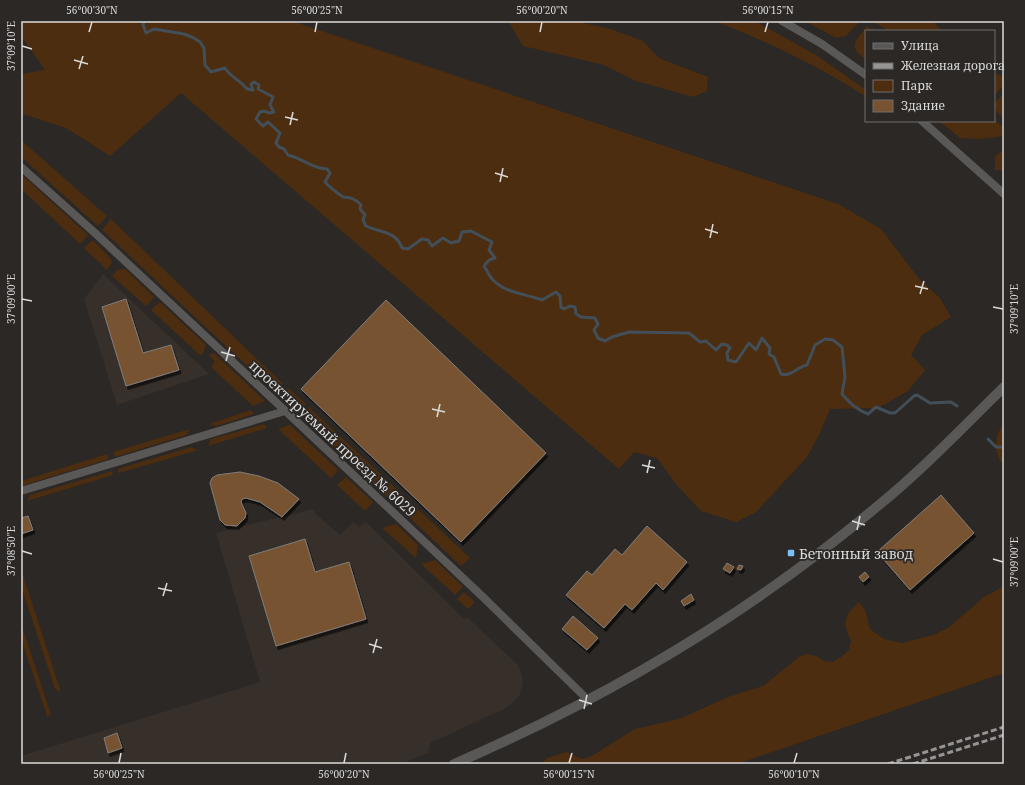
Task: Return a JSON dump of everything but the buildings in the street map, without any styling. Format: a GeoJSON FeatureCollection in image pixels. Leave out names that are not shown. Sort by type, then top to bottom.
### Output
{"type":"FeatureCollection","features":[{"type":"Feature","properties":{"kind":"street"},"geometry":{"type":"LineString","coordinates":[[782,21],[822,44],[865,74]]}},
{"type":"Feature","properties":{"kind":"street"},"geometry":{"type":"LineString","coordinates":[[923,122],[1004,194]]}},
{"type":"Feature","properties":{"kind":"street","name":"проектируемый проезд № 6029"},"geometry":{"type":"LineString","coordinates":[[21,167],[95,233],[478,592],[588,700]]}},
{"type":"Feature","properties":{"kind":"street"},"geometry":{"type":"LineString","coordinates":[[454,764],[504,743],[588,700],[633,676],[718,625],[816,555],[893,494],[1004,387]]}},
{"type":"Feature","properties":{"kind":"street"},"geometry":{"type":"LineString","coordinates":[[21,491],[285,411]]}},
{"type":"Feature","properties":{"kind":"shaded area"},"geometry":{"type":"Polygon","coordinates":[[[103,274],[209,374],[117,405],[84,299],[103,274]]]}},
{"type":"Feature","properties":{"kind":"shaded area"},"geometry":{"type":"Polygon","coordinates":[[[313,509],[316,514],[340,535],[353,522],[359,527],[366,522],[464,619],[468,618],[517,664],[522,674],[523,683],[519,697],[506,708],[430,743],[428,753],[401,764],[383,764],[380,761],[372,764],[21,764],[21,756],[260,682],[216,533],[313,509]]]}},
{"type":"Feature","properties":{"kind":"green space"},"geometry":{"type":"Polygon","coordinates":[[[21,21],[292,21],[838,204],[881,229],[920,280],[940,298],[951,317],[922,335],[911,355],[925,370],[908,391],[878,408],[830,409],[820,433],[807,457],[756,512],[736,522],[701,511],[675,483],[657,458],[634,452],[619,469],[181,93],[110,156],[66,128],[23,114],[21,107],[21,74],[45,70],[21,36],[21,21]]]}},
{"type":"Feature","properties":{"kind":"green space"},"geometry":{"type":"Polygon","coordinates":[[[508,21],[574,21],[611,29],[643,41],[659,58],[708,77],[707,91],[693,97],[636,81],[604,65],[523,46],[508,21]]]}},
{"type":"Feature","properties":{"kind":"green space"},"geometry":{"type":"Polygon","coordinates":[[[715,21],[755,21],[816,55],[865,89],[865,96],[793,55],[715,21]]]}},
{"type":"Feature","properties":{"kind":"green space"},"geometry":{"type":"Polygon","coordinates":[[[805,21],[860,21],[846,36],[836,38],[805,21]]]}},
{"type":"Feature","properties":{"kind":"green space"},"geometry":{"type":"Polygon","coordinates":[[[872,21],[933,21],[941,30],[887,30],[872,21]]]}},
{"type":"Feature","properties":{"kind":"green space"},"geometry":{"type":"Polygon","coordinates":[[[867,26],[873,30],[865,30],[865,59],[856,51],[855,44],[867,26]]]}},
{"type":"Feature","properties":{"kind":"green space"},"geometry":{"type":"Polygon","coordinates":[[[995,74],[1004,76],[1004,85],[995,95],[995,74]]]}},
{"type":"Feature","properties":{"kind":"green space"},"geometry":{"type":"Polygon","coordinates":[[[1004,93],[1004,118],[995,110],[995,103],[1004,93]]]}},
{"type":"Feature","properties":{"kind":"green space"},"geometry":{"type":"Polygon","coordinates":[[[995,120],[1004,128],[1004,136],[981,139],[960,138],[940,122],[995,122],[995,120]]]}},
{"type":"Feature","properties":{"kind":"green space"},"geometry":{"type":"Polygon","coordinates":[[[21,140],[107,216],[98,226],[21,157],[21,140]]]}},
{"type":"Feature","properties":{"kind":"green space"},"geometry":{"type":"Polygon","coordinates":[[[1004,149],[1004,170],[995,170],[995,156],[1004,149]]]}},
{"type":"Feature","properties":{"kind":"green space"},"geometry":{"type":"Polygon","coordinates":[[[21,174],[88,235],[80,244],[21,189],[21,174]]]}},
{"type":"Feature","properties":{"kind":"green space"},"geometry":{"type":"Polygon","coordinates":[[[111,219],[283,384],[275,392],[102,230],[111,219]]]}},
{"type":"Feature","properties":{"kind":"green space"},"geometry":{"type":"Polygon","coordinates":[[[93,240],[111,259],[112,263],[107,270],[84,248],[93,240]]]}},
{"type":"Feature","properties":{"kind":"green space"},"geometry":{"type":"Polygon","coordinates":[[[125,269],[154,297],[146,306],[112,276],[117,270],[125,269]]]}},
{"type":"Feature","properties":{"kind":"green space"},"geometry":{"type":"Polygon","coordinates":[[[158,303],[161,303],[206,345],[201,356],[151,310],[158,303]]]}},
{"type":"Feature","properties":{"kind":"green space"},"geometry":{"type":"Polygon","coordinates":[[[214,353],[265,401],[253,406],[211,367],[215,362],[209,355],[214,353]]]}},
{"type":"Feature","properties":{"kind":"green space"},"geometry":{"type":"Polygon","coordinates":[[[288,388],[306,404],[297,413],[280,396],[288,388]]]}},
{"type":"Feature","properties":{"kind":"green space"},"geometry":{"type":"Polygon","coordinates":[[[309,407],[470,558],[461,566],[301,416],[309,407]]]}},
{"type":"Feature","properties":{"kind":"green space"},"geometry":{"type":"Polygon","coordinates":[[[251,410],[254,414],[216,426],[209,424],[251,410]]]}},
{"type":"Feature","properties":{"kind":"green space"},"geometry":{"type":"Polygon","coordinates":[[[264,424],[267,428],[208,446],[211,439],[264,424]]]}},
{"type":"Feature","properties":{"kind":"green space"},"geometry":{"type":"Polygon","coordinates":[[[290,425],[337,469],[337,472],[331,478],[278,429],[290,425]]]}},
{"type":"Feature","properties":{"kind":"green space"},"geometry":{"type":"Polygon","coordinates":[[[1004,425],[1004,462],[1001,462],[997,453],[996,443],[998,433],[1004,425]]]}},
{"type":"Feature","properties":{"kind":"green space"},"geometry":{"type":"Polygon","coordinates":[[[190,429],[186,435],[115,457],[113,452],[190,429]]]}},
{"type":"Feature","properties":{"kind":"green space"},"geometry":{"type":"Polygon","coordinates":[[[191,447],[198,450],[119,473],[118,469],[191,447]]]}},
{"type":"Feature","properties":{"kind":"green space"},"geometry":{"type":"Polygon","coordinates":[[[107,454],[109,459],[21,486],[21,481],[107,454]]]}},
{"type":"Feature","properties":{"kind":"green space"},"geometry":{"type":"Polygon","coordinates":[[[112,471],[113,475],[27,501],[30,495],[112,471]]]}},
{"type":"Feature","properties":{"kind":"green space"},"geometry":{"type":"Polygon","coordinates":[[[346,477],[373,502],[365,511],[337,485],[346,477]]]}},
{"type":"Feature","properties":{"kind":"green space"},"geometry":{"type":"Polygon","coordinates":[[[396,524],[418,545],[416,558],[382,528],[396,524]]]}},
{"type":"Feature","properties":{"kind":"green space"},"geometry":{"type":"Polygon","coordinates":[[[435,560],[463,587],[455,595],[421,564],[435,560]]]}},
{"type":"Feature","properties":{"kind":"green space"},"geometry":{"type":"Polygon","coordinates":[[[21,569],[61,692],[55,689],[21,586],[21,569]]]}},
{"type":"Feature","properties":{"kind":"green space"},"geometry":{"type":"Polygon","coordinates":[[[1004,586],[1004,673],[737,764],[542,764],[547,758],[566,752],[582,759],[590,757],[635,729],[679,719],[728,697],[763,686],[799,657],[807,654],[816,656],[824,661],[833,662],[849,650],[851,640],[845,623],[850,611],[859,602],[865,610],[870,629],[884,639],[902,643],[933,635],[948,628],[984,597],[1004,586]]]}},
{"type":"Feature","properties":{"kind":"green space"},"geometry":{"type":"Polygon","coordinates":[[[464,592],[475,602],[468,609],[457,599],[464,592]]]}},
{"type":"Feature","properties":{"kind":"green space"},"geometry":{"type":"Polygon","coordinates":[[[21,623],[51,715],[47,716],[21,639],[21,623]]]}},
{"type":"Feature","properties":{"kind":"waterway"},"geometry":{"type":"LineString","coordinates":[[144,21],[143,25],[146,33],[154,29],[184,34],[194,38],[200,42],[204,48],[205,65],[211,72],[225,68],[247,89],[253,90],[251,84],[254,82],[259,85],[258,89],[273,97],[270,105],[274,112],[260,112],[256,119],[263,126],[268,122],[280,133],[276,143],[279,147],[284,149],[288,155],[322,169],[327,169],[330,173],[325,182],[343,197],[353,199],[361,205],[360,209],[365,215],[363,220],[366,226],[392,235],[396,238],[402,248],[408,249],[422,239],[428,240],[432,246],[443,238],[451,243],[459,241],[462,232],[471,231],[492,242],[489,250],[495,258],[489,260],[484,266],[498,285],[510,291],[542,300],[556,292],[560,296],[561,307],[564,309],[570,306],[575,307],[576,314],[581,317],[595,318],[598,324],[594,330],[598,338],[605,341],[612,337],[629,332],[689,333],[700,342],[706,341],[716,350],[722,344],[727,345],[730,348],[727,353],[728,360],[736,362],[749,343],[756,350],[762,338],[770,348],[769,354],[774,357],[781,374],[785,375],[807,365],[815,345],[825,339],[833,340],[842,347],[845,377],[842,394],[860,410],[868,414],[876,407],[890,413],[895,413],[917,395],[930,403],[951,402],[957,406]]}},
{"type":"Feature","properties":{"kind":"waterway"},"geometry":{"type":"LineString","coordinates":[[988,439],[996,447],[1004,447]]}},
{"type":"Feature","properties":{"kind":"railway"},"geometry":{"type":"LineString","coordinates":[[888,764],[1004,727]]}},
{"type":"Feature","properties":{"kind":"railway"},"geometry":{"type":"LineString","coordinates":[[913,764],[1004,735]]}},
{"type":"Feature","properties":{"kind":"place","name":"Бетонный завод"},"geometry":{"type":"Point","coordinates":[791,553]}}]}
